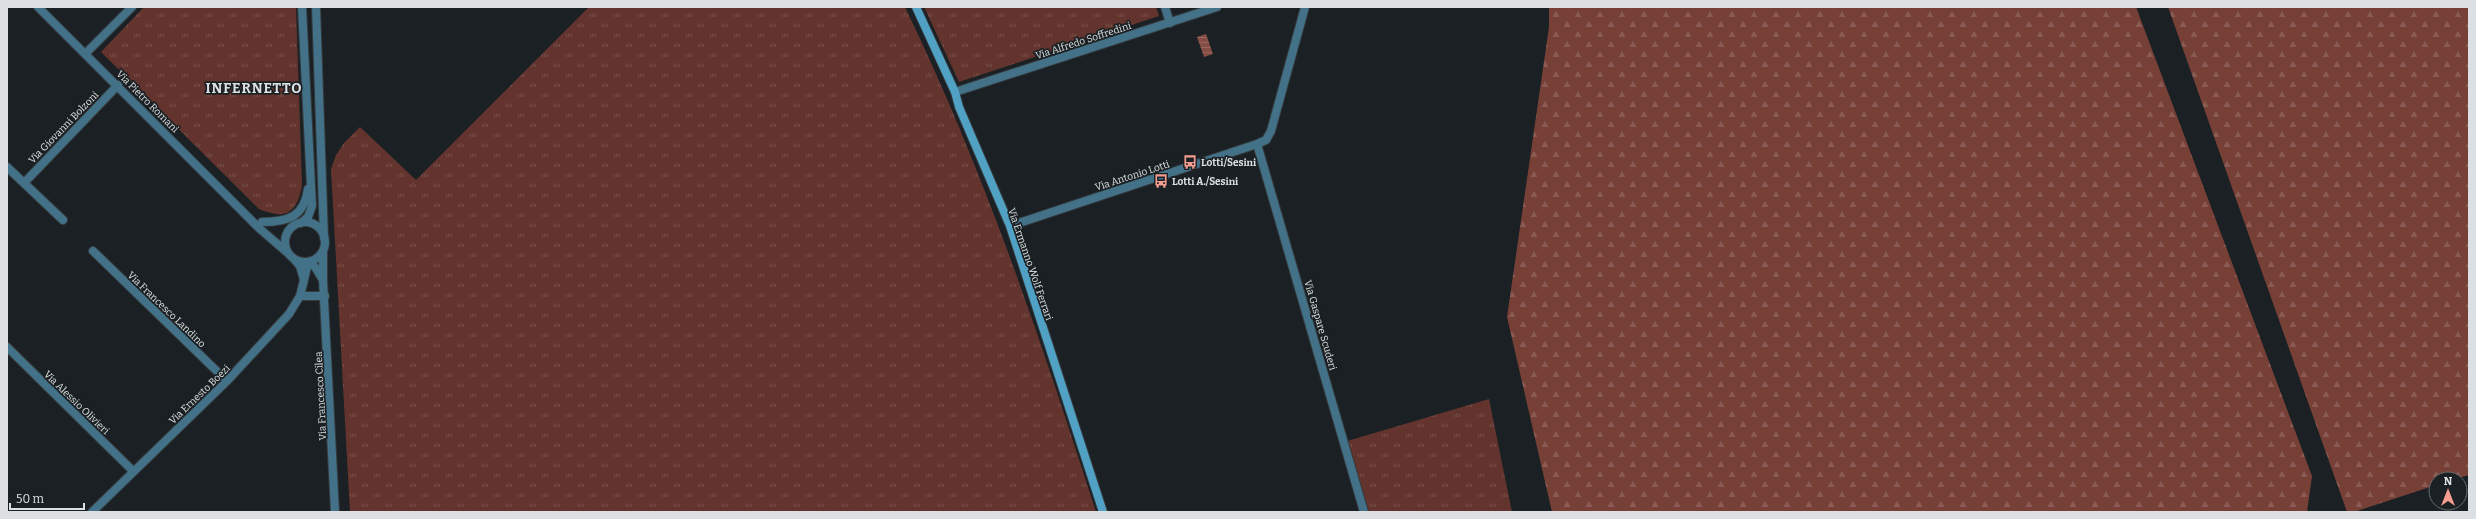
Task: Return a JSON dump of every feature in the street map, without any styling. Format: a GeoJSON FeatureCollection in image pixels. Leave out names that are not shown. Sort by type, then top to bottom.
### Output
{"type":"FeatureCollection","features":[{"type":"Feature","properties":{"kind":"street","name":"Via Pietro Romani"},"geometry":{"type":"LineString","coordinates":[[38,7],[244,210],[260,229],[291,256]]}},
{"type":"Feature","properties":{"kind":"street"},"geometry":{"type":"LineString","coordinates":[[86,53],[132,7]]}},
{"type":"Feature","properties":{"kind":"street"},"geometry":{"type":"LineString","coordinates":[[302,7],[312,206],[308,217],[289,230],[285,242],[291,256],[300,266],[304,280]]}},
{"type":"Feature","properties":{"kind":"street"},"geometry":{"type":"LineString","coordinates":[[291,256],[308,262],[319,256],[323,251],[324,238],[316,7]]}},
{"type":"Feature","properties":{"kind":"street","name":"Via Ermanno Wolf Ferrari"},"geometry":{"type":"LineString","coordinates":[[916,7],[955,92],[959,107],[1010,226],[1103,512]]}},
{"type":"Feature","properties":{"kind":"street"},"geometry":{"type":"LineString","coordinates":[[1165,7],[1170,23]]}},
{"type":"Feature","properties":{"kind":"street","name":"Via Alfredo Soffredini"},"geometry":{"type":"LineString","coordinates":[[955,92],[1217,7]]}},
{"type":"Feature","properties":{"kind":"street","name":"Via Antonio Lotti"},"geometry":{"type":"LineString","coordinates":[[1010,226],[1266,140],[1271,131],[1305,7]]}},
{"type":"Feature","properties":{"kind":"street","name":"Via Giovanni Bolzoni"},"geometry":{"type":"LineString","coordinates":[[24,183],[118,85]]}},
{"type":"Feature","properties":{"kind":"street","name":"Via Gaspare Scuderi"},"geometry":{"type":"LineString","coordinates":[[1257,144],[1364,512]]}},
{"type":"Feature","properties":{"kind":"street"},"geometry":{"type":"LineString","coordinates":[[7,167],[63,220]]}},
{"type":"Feature","properties":{"kind":"street"},"geometry":{"type":"LineString","coordinates":[[262,222],[283,222],[292,218],[301,209],[307,197],[310,179]]}},
{"type":"Feature","properties":{"kind":"street","name":"Via Pietro Romani"},"geometry":{"type":"LineString","coordinates":[[244,210],[262,222],[297,225]]}},
{"type":"Feature","properties":{"kind":"street"},"geometry":{"type":"LineString","coordinates":[[297,225],[313,224],[322,232],[324,238]]}},
{"type":"Feature","properties":{"kind":"street","name":"Via Francesco Landino"},"geometry":{"type":"LineString","coordinates":[[93,251],[227,381]]}},
{"type":"Feature","properties":{"kind":"street","name":"Via Francesco Cilea"},"geometry":{"type":"LineString","coordinates":[[323,251],[323,280],[335,512]]}},
{"type":"Feature","properties":{"kind":"street","name":"Via Francesco Cilea"},"geometry":{"type":"LineString","coordinates":[[308,262],[316,267],[323,280]]}},
{"type":"Feature","properties":{"kind":"street","name":"Via Ernesto Boezi"},"geometry":{"type":"LineString","coordinates":[[92,512],[133,470],[227,381],[289,314],[300,296],[308,262]]}},
{"type":"Feature","properties":{"kind":"street"},"geometry":{"type":"LineString","coordinates":[[300,296],[325,296]]}},
{"type":"Feature","properties":{"kind":"street","name":"Via Alessio Olivieri"},"geometry":{"type":"LineString","coordinates":[[7,347],[133,470]]}},
{"type":"Feature","properties":{"kind":"green space"},"geometry":{"type":"Polygon","coordinates":[[[144,7],[296,7],[302,185],[297,203],[288,212],[276,214],[259,209],[101,52],[144,7]]]}},
{"type":"Feature","properties":{"kind":"green space"},"geometry":{"type":"Polygon","coordinates":[[[589,7],[905,7],[934,68],[986,193],[1010,256],[1054,383],[1096,512],[350,512],[331,169],[336,155],[344,143],[360,127],[416,180],[589,7]]]}},
{"type":"Feature","properties":{"kind":"green space"},"geometry":{"type":"Polygon","coordinates":[[[924,7],[1156,7],[1159,16],[959,82],[924,7]]]}},
{"type":"Feature","properties":{"kind":"green space"},"geometry":{"type":"Polygon","coordinates":[[[1549,7],[2136,7],[2312,476],[2307,512],[1552,512],[1507,317],[1549,27],[1549,7]]]}},
{"type":"Feature","properties":{"kind":"green space"},"geometry":{"type":"Polygon","coordinates":[[[2168,7],[2469,7],[2469,475],[2468,471],[2428,471],[2428,488],[2354,512],[2347,512],[2168,7]]]}},
{"type":"Feature","properties":{"kind":"green space"},"geometry":{"type":"Polygon","coordinates":[[[1489,399],[1512,512],[1364,512],[1344,442],[1489,399]]]}},
{"type":"Feature","properties":{"kind":"shaded area"},"geometry":{"type":"Polygon","coordinates":[[[1206,34],[1213,54],[1204,57],[1197,37],[1206,34]]]}},
{"type":"Feature","properties":{"kind":"place","name":"Lotti/Sesini"},"geometry":{"type":"Point","coordinates":[1190,162]}},
{"type":"Feature","properties":{"kind":"place","name":"Lotti A./Sesini"},"geometry":{"type":"Point","coordinates":[1161,181]}},
{"type":"Feature","properties":{"kind":"district","name":"INFERNETTO"},"geometry":{"type":"Point","coordinates":[254,88]}}]}
